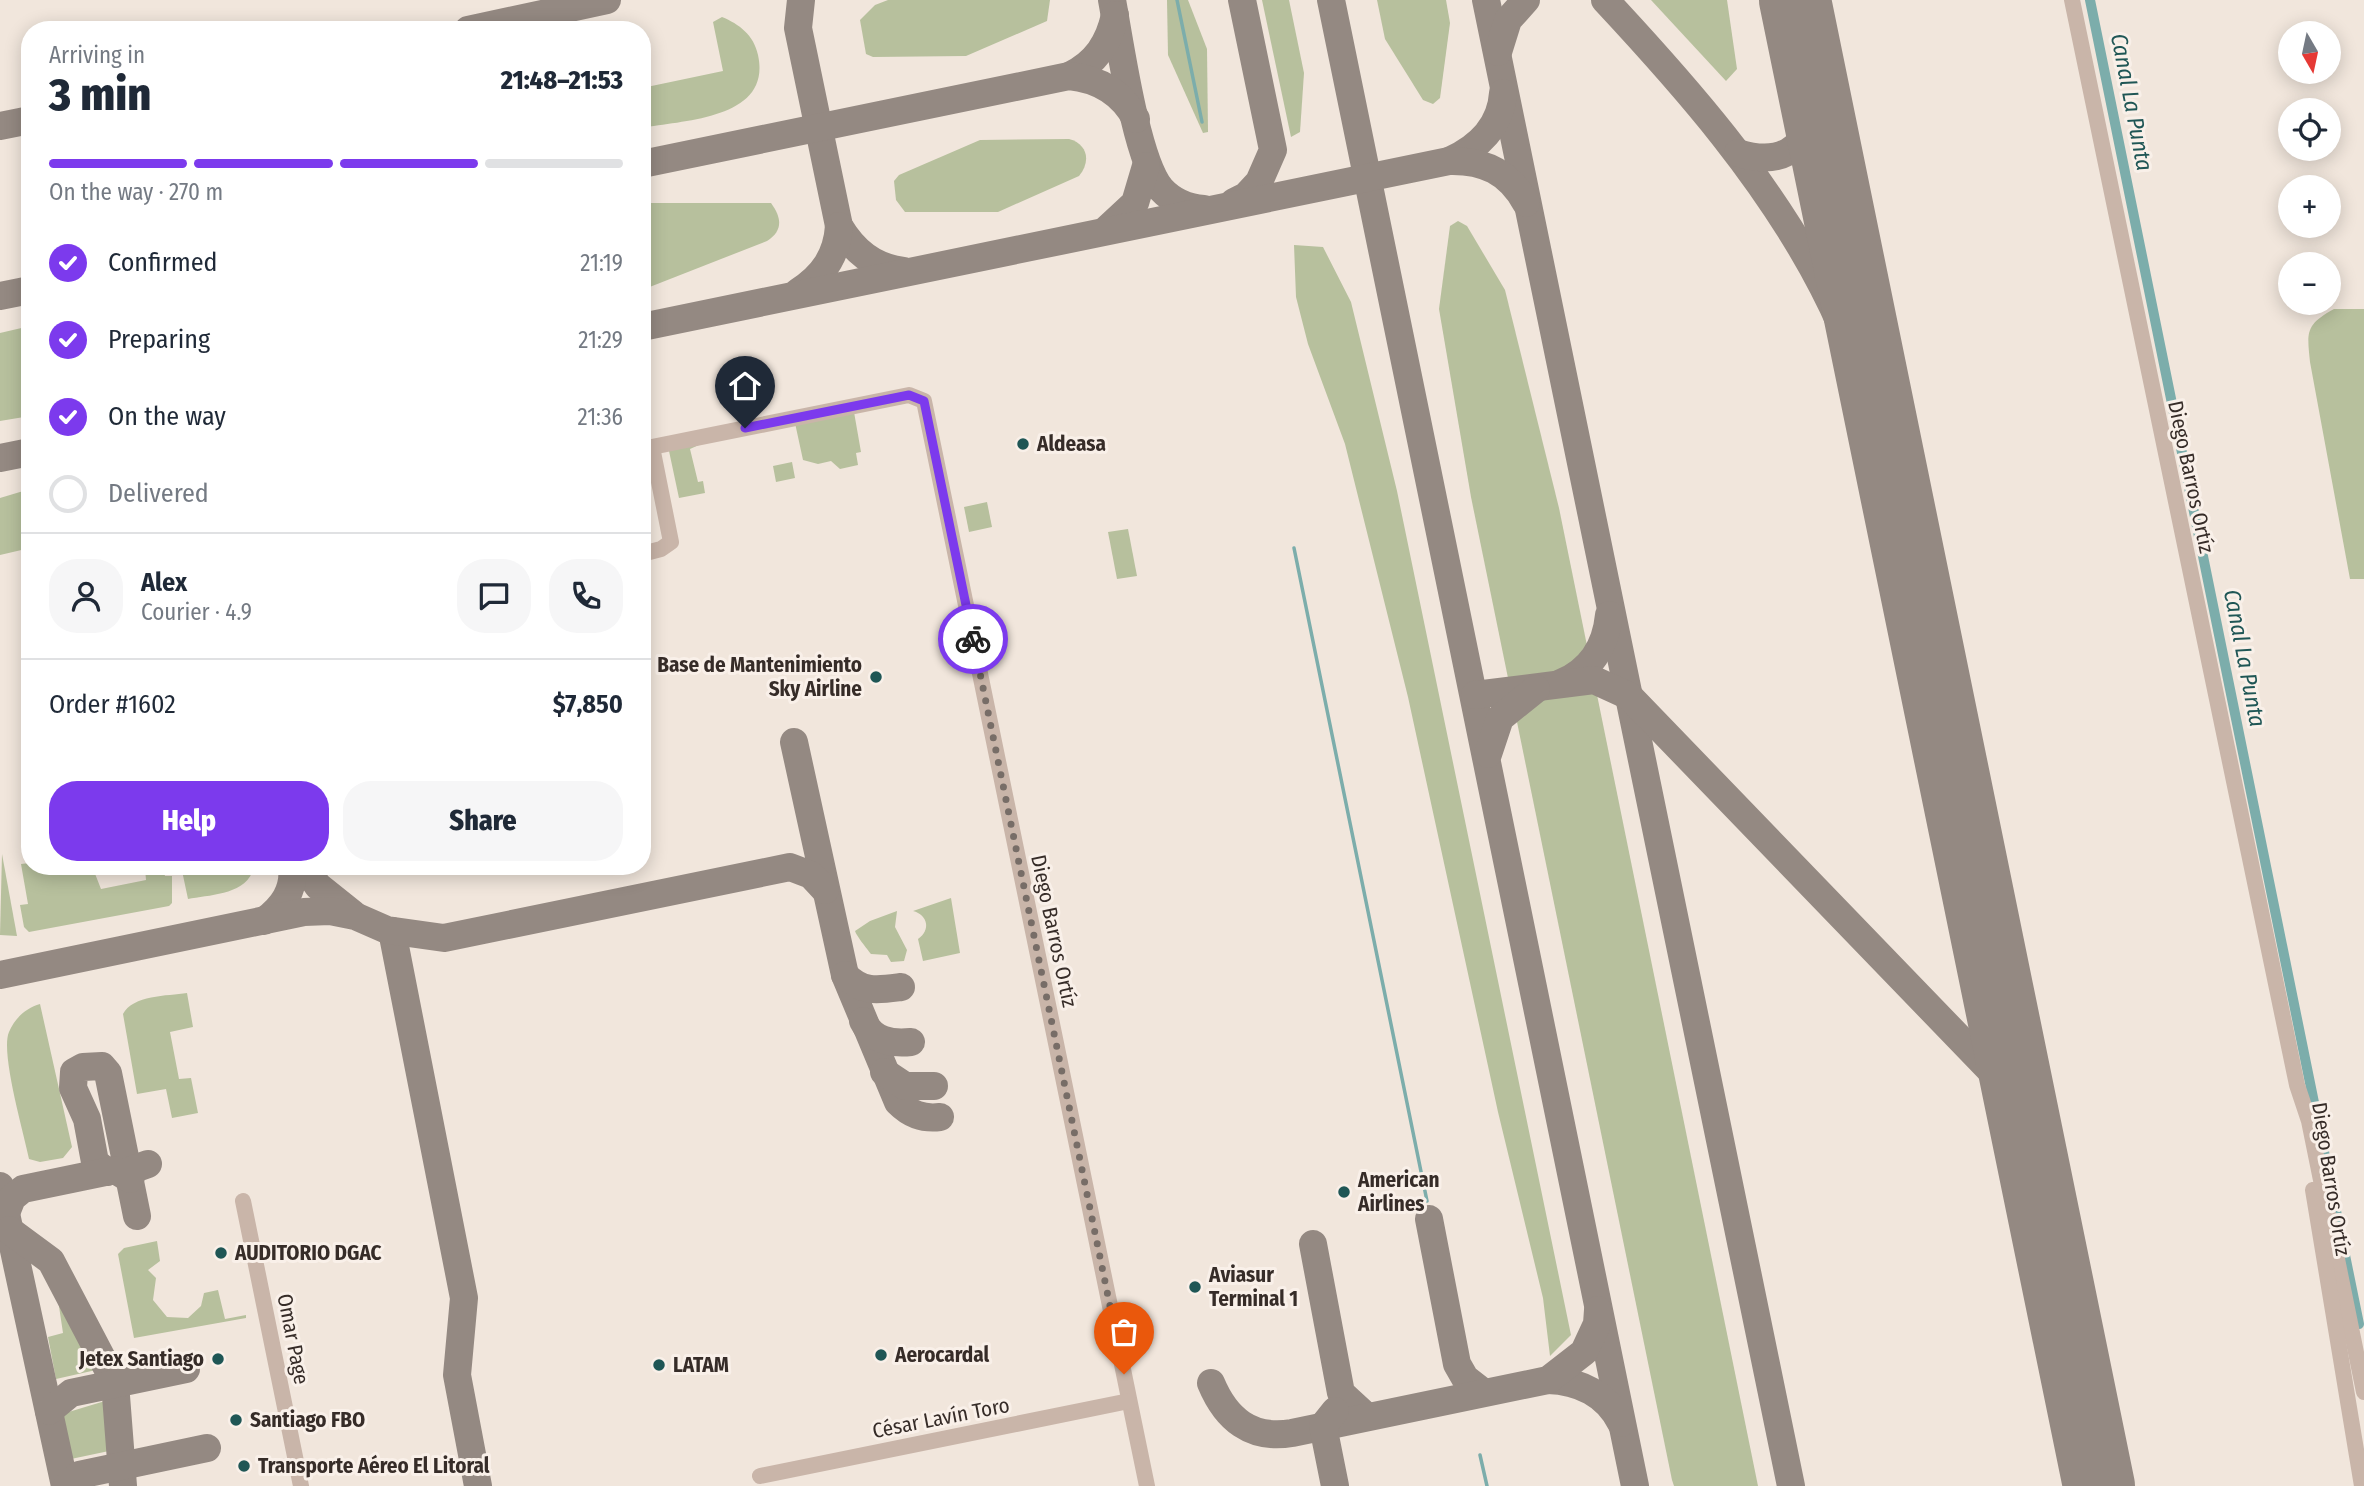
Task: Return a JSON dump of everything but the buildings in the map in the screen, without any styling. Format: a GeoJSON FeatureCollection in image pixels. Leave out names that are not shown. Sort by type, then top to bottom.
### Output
{"type":"FeatureCollection","features":[{"type":"Feature","properties":{"kind":"street","name":"Diego Barros Ortíz"},"geometry":{"type":"LineString","coordinates":[[2072,0],[2297,1085],[2309,1121],[2364,1392]]}},
{"type":"Feature","properties":{"kind":"street","name":"Diego Barros Ortíz"},"geometry":{"type":"LineString","coordinates":[[651,447],[909,395],[920,397],[927,405],[1147,1486]]}},
{"type":"Feature","properties":{"kind":"street"},"geometry":{"type":"LineString","coordinates":[[651,464],[671,542],[662,549],[651,552]]}},
{"type":"Feature","properties":{"kind":"street","name":"Diego Barros Ortíz"},"geometry":{"type":"LineString","coordinates":[[2297,1085],[2297,1119],[2315,1201],[2322,1262],[2362,1486]]}},
{"type":"Feature","properties":{"kind":"street","name":"Omar Page"},"geometry":{"type":"LineString","coordinates":[[243,1201],[301,1486]]}},
{"type":"Feature","properties":{"kind":"street","name":"César Lavín Toro"},"geometry":{"type":"LineString","coordinates":[[760,1476],[1129,1401]]}},
{"type":"Feature","properties":{"kind":"green space"},"geometry":{"type":"Polygon","coordinates":[[[888,0],[1050,0],[1047,21],[966,56],[873,57],[866,54],[860,20],[875,5],[888,0]]]}},
{"type":"Feature","properties":{"kind":"green space"},"geometry":{"type":"Polygon","coordinates":[[[1167,0],[1188,0],[1207,49],[1208,132],[1203,133],[1168,55],[1167,0]]]}},
{"type":"Feature","properties":{"kind":"green space"},"geometry":{"type":"Polygon","coordinates":[[[1262,0],[1289,0],[1304,73],[1300,132],[1291,137],[1262,0]]]}},
{"type":"Feature","properties":{"kind":"green space"},"geometry":{"type":"Polygon","coordinates":[[[1377,0],[1446,0],[1450,23],[1440,98],[1433,104],[1423,100],[1385,39],[1377,0]]]}},
{"type":"Feature","properties":{"kind":"green space"},"geometry":{"type":"Polygon","coordinates":[[[1651,0],[1727,0],[1737,69],[1726,81],[1651,0]]]}},
{"type":"Feature","properties":{"kind":"green space"},"geometry":{"type":"Polygon","coordinates":[[[722,17],[734,23],[745,31],[753,42],[758,55],[759,76],[752,92],[739,104],[721,112],[651,126],[651,86],[723,71],[713,22],[722,17]]]}},
{"type":"Feature","properties":{"kind":"green space"},"geometry":{"type":"Polygon","coordinates":[[[1069,139],[1080,145],[1086,154],[1085,165],[1079,176],[998,212],[905,212],[896,200],[894,181],[899,175],[980,140],[1069,139]]]}},
{"type":"Feature","properties":{"kind":"green space"},"geometry":{"type":"Polygon","coordinates":[[[651,203],[771,203],[779,224],[776,233],[767,241],[651,286],[651,203]]]}},
{"type":"Feature","properties":{"kind":"green space"},"geometry":{"type":"Polygon","coordinates":[[[1458,221],[1467,226],[1505,290],[1559,508],[1758,1486],[1674,1486],[1672,1480],[1471,497],[1439,309],[1450,226],[1458,221]]]}},
{"type":"Feature","properties":{"kind":"green space"},"geometry":{"type":"Polygon","coordinates":[[[1294,245],[1323,247],[1351,302],[1397,491],[1571,1335],[1550,1356],[1543,1298],[1498,1112],[1408,697],[1345,444],[1308,344],[1296,297],[1294,245]]]}},
{"type":"Feature","properties":{"kind":"green space"},"geometry":{"type":"Polygon","coordinates":[[[2341,309],[2364,309],[2364,579],[2350,579],[2310,362],[2310,330],[2325,315],[2341,315],[2341,309]]]}},
{"type":"Feature","properties":{"kind":"green space"},"geometry":{"type":"Polygon","coordinates":[[[21,328],[21,418],[0,421],[0,333],[21,328]]]}},
{"type":"Feature","properties":{"kind":"green space"},"geometry":{"type":"Polygon","coordinates":[[[854,412],[861,452],[856,453],[858,465],[840,469],[831,461],[818,464],[803,460],[795,423],[854,412]]]}},
{"type":"Feature","properties":{"kind":"green space"},"geometry":{"type":"Polygon","coordinates":[[[701,444],[690,449],[698,482],[703,481],[705,493],[679,498],[669,451],[701,444]]]}},
{"type":"Feature","properties":{"kind":"green space"},"geometry":{"type":"Polygon","coordinates":[[[792,462],[795,478],[776,482],[773,466],[792,462]]]}},
{"type":"Feature","properties":{"kind":"green space"},"geometry":{"type":"Polygon","coordinates":[[[21,492],[21,550],[0,555],[0,498],[21,492]]]}},
{"type":"Feature","properties":{"kind":"green space"},"geometry":{"type":"Polygon","coordinates":[[[987,502],[992,527],[969,532],[964,507],[987,502]]]}},
{"type":"Feature","properties":{"kind":"green space"},"geometry":{"type":"Polygon","coordinates":[[[1128,529],[1137,576],[1117,579],[1108,532],[1128,529]]]}},
{"type":"Feature","properties":{"kind":"green space"},"geometry":{"type":"Polygon","coordinates":[[[2,854],[17,936],[0,935],[2,854]]]}},
{"type":"Feature","properties":{"kind":"green space"},"geometry":{"type":"Polygon","coordinates":[[[23,875],[96,875],[101,889],[146,880],[146,875],[172,876],[172,903],[169,906],[29,932],[24,927],[20,905],[28,904],[23,875]]]}},
{"type":"Feature","properties":{"kind":"green space"},"geometry":{"type":"Polygon","coordinates":[[[183,875],[251,875],[241,886],[233,890],[188,899],[183,875]]]}},
{"type":"Feature","properties":{"kind":"green space"},"geometry":{"type":"Polygon","coordinates":[[[951,898],[960,953],[923,961],[918,939],[925,931],[926,923],[922,916],[913,911],[951,898]]]}},
{"type":"Feature","properties":{"kind":"green space"},"geometry":{"type":"Polygon","coordinates":[[[897,911],[895,927],[907,950],[904,961],[891,962],[887,955],[871,954],[855,931],[870,921],[897,911]]]}},
{"type":"Feature","properties":{"kind":"green space"},"geometry":{"type":"Polygon","coordinates":[[[187,993],[193,1027],[170,1032],[179,1079],[191,1078],[198,1113],[172,1118],[166,1089],[137,1094],[123,1014],[134,1003],[142,1000],[187,993]]]}},
{"type":"Feature","properties":{"kind":"green space"},"geometry":{"type":"Polygon","coordinates":[[[40,1004],[72,1147],[63,1158],[40,1162],[29,1159],[10,1074],[7,1042],[11,1027],[18,1018],[40,1004]]]}},
{"type":"Feature","properties":{"kind":"green space"},"geometry":{"type":"Polygon","coordinates":[[[157,1241],[160,1261],[148,1270],[156,1278],[153,1300],[167,1317],[188,1318],[201,1306],[204,1293],[218,1290],[225,1319],[246,1315],[246,1318],[134,1338],[118,1254],[124,1248],[157,1241]]]}},
{"type":"Feature","properties":{"kind":"green space"},"geometry":{"type":"Polygon","coordinates":[[[57,1293],[96,1370],[56,1379],[48,1337],[63,1333],[57,1293]]]}},
{"type":"Feature","properties":{"kind":"green space"},"geometry":{"type":"Polygon","coordinates":[[[105,1401],[109,1451],[71,1459],[62,1414],[105,1401]]]}},
{"type":"Feature","properties":{"kind":"waterway"},"geometry":{"type":"LineString","coordinates":[[1177,0],[1202,122]]}},
{"type":"Feature","properties":{"kind":"waterway","name":"Canal La Punta"},"geometry":{"type":"LineString","coordinates":[[2090,0],[2359,1324]]}},
{"type":"Feature","properties":{"kind":"waterway"},"geometry":{"type":"LineString","coordinates":[[1294,548],[1427,1201]]}},
{"type":"Feature","properties":{"kind":"waterway"},"geometry":{"type":"LineString","coordinates":[[1480,1455],[1487,1486]]}},
{"type":"Feature","properties":{"kind":"taxiway"},"geometry":{"type":"LineString","coordinates":[[510,21],[607,0]]}},
{"type":"Feature","properties":{"kind":"taxiway"},"geometry":{"type":"LineString","coordinates":[[801,0],[798,28],[839,226],[865,256],[882,266],[903,271]]}},
{"type":"Feature","properties":{"kind":"taxiway"},"geometry":{"type":"LineString","coordinates":[[1112,0],[1130,99],[1152,174],[1161,189],[1170,197],[1186,205],[1204,209]]}},
{"type":"Feature","properties":{"kind":"taxiway"},"geometry":{"type":"LineString","coordinates":[[1234,202],[1246,196],[1259,182],[1273,150],[1242,0]]}},
{"type":"Feature","properties":{"kind":"taxiway"},"geometry":{"type":"LineString","coordinates":[[1331,0],[1635,1486]]}},
{"type":"Feature","properties":{"kind":"taxiway"},"geometry":{"type":"LineString","coordinates":[[1486,0],[1791,1486]]}},
{"type":"Feature","properties":{"kind":"taxiway"},"geometry":{"type":"LineString","coordinates":[[1498,52],[1508,20],[1526,0]]}},
{"type":"Feature","properties":{"kind":"taxiway"},"geometry":{"type":"LineString","coordinates":[[1605,0],[1724,136],[1801,247],[1835,311],[1855,360],[1873,410],[1894,486]]}},
{"type":"Feature","properties":{"kind":"taxiway"},"geometry":{"type":"LineString","coordinates":[[1069,76],[1087,65],[1100,51],[1109,35],[1115,15]]}},
{"type":"Feature","properties":{"kind":"taxiway"},"geometry":{"type":"LineString","coordinates":[[651,162],[1069,76],[1090,80],[1108,89],[1124,102],[1136,119]]}},
{"type":"Feature","properties":{"kind":"taxiway"},"geometry":{"type":"LineString","coordinates":[[1449,161],[1469,150],[1493,126],[1503,93]]}},
{"type":"Feature","properties":{"kind":"taxiway"},"geometry":{"type":"LineString","coordinates":[[1738,153],[1766,158],[1788,152],[1805,136],[1818,111]]}},
{"type":"Feature","properties":{"kind":"taxiway"},"geometry":{"type":"LineString","coordinates":[[0,126],[21,122]]}},
{"type":"Feature","properties":{"kind":"taxiway"},"geometry":{"type":"LineString","coordinates":[[651,325],[1449,161],[1473,163],[1494,170],[1512,183],[1526,203]]}},
{"type":"Feature","properties":{"kind":"taxiway"},"geometry":{"type":"LineString","coordinates":[[1107,229],[1135,203],[1146,166]]}},
{"type":"Feature","properties":{"kind":"taxiway"},"geometry":{"type":"LineString","coordinates":[[798,292],[815,279],[832,256],[839,226]]}},
{"type":"Feature","properties":{"kind":"taxiway"},"geometry":{"type":"LineString","coordinates":[[0,296],[21,292]]}},
{"type":"Feature","properties":{"kind":"taxiway"},"geometry":{"type":"LineString","coordinates":[[0,458],[21,454]]}},
{"type":"Feature","properties":{"kind":"taxiway"},"geometry":{"type":"LineString","coordinates":[[1561,683],[1580,672],[1595,656],[1604,637],[1609,615]]}},
{"type":"Feature","properties":{"kind":"taxiway"},"geometry":{"type":"LineString","coordinates":[[1475,695],[1594,680],[1629,696],[2021,1102]]}},
{"type":"Feature","properties":{"kind":"taxiway"},"geometry":{"type":"LineString","coordinates":[[1488,754],[1500,718],[1536,689]]}},
{"type":"Feature","properties":{"kind":"taxiway"},"geometry":{"type":"LineString","coordinates":[[794,742],[845,975],[898,1102],[917,1115],[940,1117]]}},
{"type":"Feature","properties":{"kind":"taxiway"},"geometry":{"type":"LineString","coordinates":[[0,975],[304,912],[330,911],[355,916],[387,930],[444,938],[790,867],[811,875],[825,890]]}},
{"type":"Feature","properties":{"kind":"taxiway"},"geometry":{"type":"LineString","coordinates":[[264,921],[277,910],[286,897],[292,883],[292,875]]}},
{"type":"Feature","properties":{"kind":"taxiway"},"geometry":{"type":"LineString","coordinates":[[310,875],[318,886],[353,914]]}},
{"type":"Feature","properties":{"kind":"taxiway"},"geometry":{"type":"LineString","coordinates":[[392,931],[464,1298],[457,1375],[478,1486]]}},
{"type":"Feature","properties":{"kind":"taxiway"},"geometry":{"type":"LineString","coordinates":[[845,975],[864,987],[901,987]]}},
{"type":"Feature","properties":{"kind":"taxiway"},"geometry":{"type":"LineString","coordinates":[[863,1021],[872,1033],[883,1040],[911,1042]]}},
{"type":"Feature","properties":{"kind":"taxiway"},"geometry":{"type":"LineString","coordinates":[[107,1172],[95,1162],[87,1119],[73,1088],[74,1072],[83,1067],[102,1066],[108,1073],[137,1216]]}},
{"type":"Feature","properties":{"kind":"taxiway"},"geometry":{"type":"LineString","coordinates":[[884,1072],[905,1086],[934,1086]]}},
{"type":"Feature","properties":{"kind":"taxiway"},"geometry":{"type":"LineString","coordinates":[[6,1213],[12,1198],[23,1189],[115,1170],[130,1179],[134,1169],[148,1164]]}},
{"type":"Feature","properties":{"kind":"taxiway"},"geometry":{"type":"LineString","coordinates":[[0,1186],[65,1486]]}},
{"type":"Feature","properties":{"kind":"taxiway"},"geometry":{"type":"LineString","coordinates":[[1429,1219],[1457,1364],[1465,1378],[1483,1392]]}},
{"type":"Feature","properties":{"kind":"taxiway"},"geometry":{"type":"LineString","coordinates":[[9,1230],[51,1261],[115,1383],[123,1486]]}},
{"type":"Feature","properties":{"kind":"taxiway"},"geometry":{"type":"LineString","coordinates":[[1313,1244],[1341,1393],[1366,1416]]}},
{"type":"Feature","properties":{"kind":"taxiway"},"geometry":{"type":"LineString","coordinates":[[1211,1383],[1224,1407],[1242,1424],[1264,1433],[1292,1433],[1548,1380],[1584,1352],[1597,1324],[1598,1310]]}},
{"type":"Feature","properties":{"kind":"taxiway"},"geometry":{"type":"LineString","coordinates":[[49,1411],[71,1393],[186,1369]]}},
{"type":"Feature","properties":{"kind":"taxiway"},"geometry":{"type":"LineString","coordinates":[[1548,1380],[1571,1383],[1591,1391],[1608,1404],[1621,1423]]}},
{"type":"Feature","properties":{"kind":"taxiway"},"geometry":{"type":"LineString","coordinates":[[1335,1411],[1323,1426],[1335,1486]]}},
{"type":"Feature","properties":{"kind":"taxiway"},"geometry":{"type":"LineString","coordinates":[[67,1486],[79,1475],[207,1448]]}},
{"type":"Feature","properties":{"kind":"runway"},"geometry":{"type":"LineString","coordinates":[[1795,0],[2099,1486]]}},
{"type":"Feature","properties":{"kind":"way so far"},"geometry":{"type":"LineString","coordinates":[[973,639],[1124,1374]]}},
{"type":"Feature","properties":{"kind":"place","name":"Aldeasa"},"geometry":{"type":"Point","coordinates":[1023,444]}},
{"type":"Feature","properties":{"kind":"place","name":"Base de Mantenimiento Sky Airline"},"geometry":{"type":"Point","coordinates":[876,677]}},
{"type":"Feature","properties":{"kind":"place","name":"American Airlines"},"geometry":{"type":"Point","coordinates":[1344,1192]}},
{"type":"Feature","properties":{"kind":"place","name":"AUDITORIO DGAC"},"geometry":{"type":"Point","coordinates":[221,1253]}},
{"type":"Feature","properties":{"kind":"place","name":"Aviasur Terminal 1"},"geometry":{"type":"Point","coordinates":[1195,1287]}},
{"type":"Feature","properties":{"kind":"place","name":"Aerocardal"},"geometry":{"type":"Point","coordinates":[881,1355]}},
{"type":"Feature","properties":{"kind":"place","name":"Jetex Santiago"},"geometry":{"type":"Point","coordinates":[218,1359]}},
{"type":"Feature","properties":{"kind":"place","name":"LATAM"},"geometry":{"type":"Point","coordinates":[659,1365]}},
{"type":"Feature","properties":{"kind":"place","name":"Santiago FBO"},"geometry":{"type":"Point","coordinates":[236,1420]}},
{"type":"Feature","properties":{"kind":"place","name":"Transporte Aéreo El Litoral"},"geometry":{"type":"Point","coordinates":[244,1466]}},
{"type":"Feature","properties":{"kind":"route"},"geometry":{"type":"LineString","coordinates":[[745,428],[909,395],[920,397],[927,405],[973,639]]}}]}
